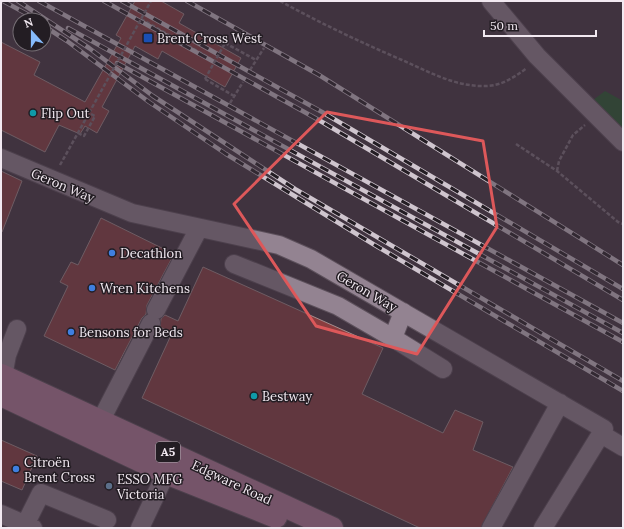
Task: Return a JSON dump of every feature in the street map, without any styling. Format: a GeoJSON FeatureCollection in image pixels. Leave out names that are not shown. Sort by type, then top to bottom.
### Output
{"type":"FeatureCollection","features":[{"type":"Feature","properties":{"kind":"main road","name":"Edgware Road"},"geometry":{"type":"LineString","coordinates":[[2,381],[100,422],[332,528]]}},
{"type":"Feature","properties":{"kind":"main road","name":"Edgware Road"},"geometry":{"type":"LineString","coordinates":[[2,381],[166,474],[299,528]]}},
{"type":"Feature","properties":{"kind":"main road"},"geometry":{"type":"LineString","coordinates":[[1,406],[84,442],[166,474]]}},
{"type":"Feature","properties":{"kind":"street"},"geometry":{"type":"LineString","coordinates":[[491,1],[537,56],[623,142]]}},
{"type":"Feature","properties":{"kind":"street","name":"Geron Way"},"geometry":{"type":"LineString","coordinates":[[1,158],[132,213],[199,228],[222,225],[279,245],[311,259],[604,429],[601,434]]}},
{"type":"Feature","properties":{"kind":"street"},"geometry":{"type":"LineString","coordinates":[[100,422],[199,228]]}},
{"type":"Feature","properties":{"kind":"street"},"geometry":{"type":"LineString","coordinates":[[234,264],[338,306],[443,369]]}},
{"type":"Feature","properties":{"kind":"street"},"geometry":{"type":"LineString","coordinates":[[393,338],[403,312]]}},
{"type":"Feature","properties":{"kind":"street"},"geometry":{"type":"LineString","coordinates":[[2,381],[7,355],[17,329]]}},
{"type":"Feature","properties":{"kind":"street"},"geometry":{"type":"LineString","coordinates":[[491,528],[560,403]]}},
{"type":"Feature","properties":{"kind":"street"},"geometry":{"type":"LineString","coordinates":[[543,528],[601,434],[623,447]]}},
{"type":"Feature","properties":{"kind":"street"},"geometry":{"type":"LineString","coordinates":[[140,528],[166,474]]}},
{"type":"Feature","properties":{"kind":"street"},"geometry":{"type":"LineString","coordinates":[[1,514],[29,526],[41,493],[107,520]]}},
{"type":"Feature","properties":{"kind":"path"},"geometry":{"type":"LineString","coordinates":[[60,165],[151,1]]}},
{"type":"Feature","properties":{"kind":"path"},"geometry":{"type":"LineString","coordinates":[[280,1],[335,30],[424,70],[463,84],[484,87],[505,83],[528,68],[537,56]]}},
{"type":"Feature","properties":{"kind":"path"},"geometry":{"type":"LineString","coordinates":[[141,19],[215,60]]}},
{"type":"Feature","properties":{"kind":"path"},"geometry":{"type":"LineString","coordinates":[[234,96],[205,79],[225,43],[256,60]]}},
{"type":"Feature","properties":{"kind":"path"},"geometry":{"type":"LineString","coordinates":[[250,70],[264,48]]}},
{"type":"Feature","properties":{"kind":"path"},"geometry":{"type":"LineString","coordinates":[[230,103],[243,82]]}},
{"type":"Feature","properties":{"kind":"path"},"geometry":{"type":"LineString","coordinates":[[78,133],[84,136],[95,116],[89,113]]}},
{"type":"Feature","properties":{"kind":"path"},"geometry":{"type":"LineString","coordinates":[[557,171],[559,161],[573,135],[596,116]]}},
{"type":"Feature","properties":{"kind":"path"},"geometry":{"type":"LineString","coordinates":[[516,144],[557,171],[618,222],[623,224]]}},
{"type":"Feature","properties":{"kind":"highlighted area"},"geometry":{"type":"Polygon","coordinates":[[[327,112],[483,141],[497,227],[417,354],[316,326],[234,204],[327,112]]]}},
{"type":"Feature","properties":{"kind":"green space"},"geometry":{"type":"Polygon","coordinates":[[[605,91],[623,101],[623,133],[593,100],[605,91]]]}},
{"type":"Feature","properties":{"kind":"building"},"geometry":{"type":"Polygon","coordinates":[[[135,1],[161,1],[184,14],[179,23],[241,58],[225,87],[162,51],[158,59],[135,46],[102,107],[109,111],[97,133],[85,126],[80,134],[59,125],[45,152],[1,130],[1,42],[12,48],[12,52],[20,52],[40,62],[34,75],[85,102],[121,38],[116,35],[135,1]]]}},
{"type":"Feature","properties":{"kind":"building"},"geometry":{"type":"Polygon","coordinates":[[[1,171],[22,181],[2,232],[1,232],[1,171]]]}},
{"type":"Feature","properties":{"kind":"building"},"geometry":{"type":"Polygon","coordinates":[[[101,218],[174,254],[147,305],[146,314],[142,318],[115,370],[44,336],[68,286],[60,282],[71,262],[78,265],[101,218]]]}},
{"type":"Feature","properties":{"kind":"building","name":"Bestway"},"geometry":{"type":"Polygon","coordinates":[[[203,267],[383,348],[362,394],[443,433],[455,410],[483,422],[473,450],[513,467],[481,528],[420,528],[142,398],[172,333],[160,327],[161,319],[165,315],[178,321],[203,267]]]}},
{"type":"Feature","properties":{"kind":"building","name":"Citroën Brent Cross"},"geometry":{"type":"Polygon","coordinates":[[[1,440],[37,456],[22,490],[1,481],[1,440]]]}},
{"type":"Feature","properties":{"kind":"railway"},"geometry":{"type":"LineString","coordinates":[[3,1],[23,12]]}},
{"type":"Feature","properties":{"kind":"railway"},"geometry":{"type":"LineString","coordinates":[[18,1],[89,48],[153,96],[295,189],[623,381]]}},
{"type":"Feature","properties":{"kind":"railway"},"geometry":{"type":"LineString","coordinates":[[39,1],[623,323]]}},
{"type":"Feature","properties":{"kind":"railway"},"geometry":{"type":"LineString","coordinates":[[104,1],[317,119],[623,300]]}},
{"type":"Feature","properties":{"kind":"railway"},"geometry":{"type":"LineString","coordinates":[[122,1],[322,112],[623,289]]}},
{"type":"Feature","properties":{"kind":"railway"},"geometry":{"type":"LineString","coordinates":[[187,1],[319,75],[623,265]]}},
{"type":"Feature","properties":{"kind":"railway"},"geometry":{"type":"LineString","coordinates":[[68,28],[623,333]]}},
{"type":"Feature","properties":{"kind":"railway"},"geometry":{"type":"LineString","coordinates":[[52,31],[149,102],[226,154],[373,244],[623,391]]}},
{"type":"Feature","properties":{"kind":"railway"},"geometry":{"type":"LineString","coordinates":[[117,63],[623,342]]}},
{"type":"Feature","properties":{"kind":"place","name":"Brent Cross West"},"geometry":{"type":"Point","coordinates":[148,38]}},
{"type":"Feature","properties":{"kind":"place","name":"Flip Out"},"geometry":{"type":"Point","coordinates":[33,113]}},
{"type":"Feature","properties":{"kind":"place","name":"Decathlon"},"geometry":{"type":"Point","coordinates":[112,253]}},
{"type":"Feature","properties":{"kind":"place","name":"Wren Kitchens"},"geometry":{"type":"Point","coordinates":[92,288]}},
{"type":"Feature","properties":{"kind":"place","name":"Bensons for Beds"},"geometry":{"type":"Point","coordinates":[71,332]}},
{"type":"Feature","properties":{"kind":"place","name":"Bestway"},"geometry":{"type":"Point","coordinates":[254,396]}},
{"type":"Feature","properties":{"kind":"place","name":"Citroën Brent Cross"},"geometry":{"type":"Point","coordinates":[16,469]}},
{"type":"Feature","properties":{"kind":"place","name":"ESSO MFG Victoria"},"geometry":{"type":"Point","coordinates":[109,486]}}]}
